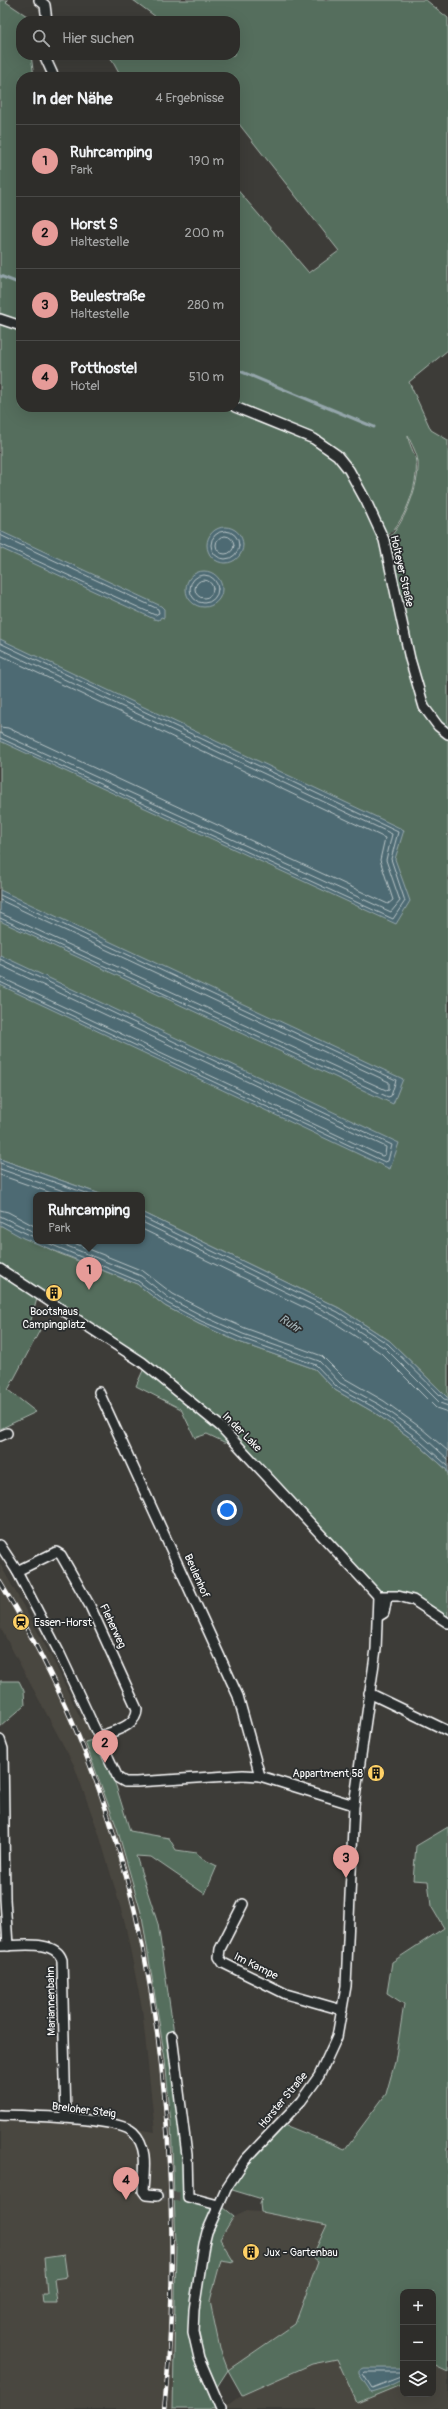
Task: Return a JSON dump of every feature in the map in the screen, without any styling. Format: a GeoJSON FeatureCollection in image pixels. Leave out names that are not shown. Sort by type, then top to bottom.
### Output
{"type":"FeatureCollection","features":[{"type":"Feature","properties":{"kind":"street"},"geometry":{"type":"LineString","coordinates":[[38,0],[45,5],[46,16]]}},
{"type":"Feature","properties":{"kind":"street"},"geometry":{"type":"LineString","coordinates":[[46,60],[52,72]]}},
{"type":"Feature","properties":{"kind":"street"},"geometry":{"type":"LineString","coordinates":[[0,319],[16,324]]}},
{"type":"Feature","properties":{"kind":"street","name":"Holteyer Straße"},"geometry":{"type":"LineString","coordinates":[[240,409],[314,439],[337,454],[349,470],[366,501],[384,540],[410,659],[424,707],[438,726],[448,734]]}},
{"type":"Feature","properties":{"kind":"street","name":"In der Lake"},"geometry":{"type":"LineString","coordinates":[[0,1269],[142,1362],[220,1426],[382,1596]]}},
{"type":"Feature","properties":{"kind":"street","name":"Beulenhof"},"geometry":{"type":"LineString","coordinates":[[99,1392],[238,1696],[260,1776]]}},
{"type":"Feature","properties":{"kind":"street"},"geometry":{"type":"LineString","coordinates":[[0,1545],[17,1571],[59,1652],[99,1737],[110,1765],[118,1778],[128,1782],[243,1775],[260,1776],[354,1804]]}},
{"type":"Feature","properties":{"kind":"street","name":"Fleherweg"},"geometry":{"type":"LineString","coordinates":[[17,1571],[56,1552],[61,1556],[90,1606],[137,1709],[137,1715],[131,1723],[99,1737]]}},
{"type":"Feature","properties":{"kind":"street"},"geometry":{"type":"LineString","coordinates":[[382,1596],[398,1596],[413,1600],[448,1623]]}},
{"type":"Feature","properties":{"kind":"street","name":"Horster Straße"},"geometry":{"type":"LineString","coordinates":[[221,2409],[199,2358],[193,2332],[194,2310],[204,2244],[218,2206],[245,2160],[301,2101],[319,2076],[336,2037],[346,1986],[354,1804],[370,1693],[379,1616],[377,1608],[382,1596]]}},
{"type":"Feature","properties":{"kind":"street"},"geometry":{"type":"LineString","coordinates":[[370,1693],[448,1731]]}},
{"type":"Feature","properties":{"kind":"street","name":"Mariannenbahn"},"geometry":{"type":"LineString","coordinates":[[0,1740],[3,1748],[1,1817],[4,1946],[50,1947],[60,1954],[62,1960],[66,2118]]}},
{"type":"Feature","properties":{"kind":"street","name":"Im Kampe"},"geometry":{"type":"LineString","coordinates":[[243,1904],[220,1950],[219,1957],[223,1963],[286,1994],[342,2010]]}},
{"type":"Feature","properties":{"kind":"street"},"geometry":{"type":"LineString","coordinates":[[172,2036],[188,2155],[188,2196],[218,2206]]}},
{"type":"Feature","properties":{"kind":"street","name":"Breloher Steig"},"geometry":{"type":"LineString","coordinates":[[0,2115],[66,2118],[122,2127],[133,2132],[140,2142],[144,2157],[143,2191],[146,2195],[157,2196]]}},
{"type":"Feature","properties":{"kind":"shaded area"},"geometry":{"type":"Polygon","coordinates":[[[0,1564],[51,1656],[81,1719],[86,1718],[96,1739],[85,1743],[117,1828],[142,1916],[157,1998],[171,2123],[176,2243],[173,2409],[0,2409],[0,2116],[124,2127],[155,2132],[142,2008],[125,1923],[99,1834],[74,1765],[0,1627],[0,1564]]]}},
{"type":"Feature","properties":{"kind":"shaded area"},"geometry":{"type":"Polygon","coordinates":[[[245,2211],[261,2212],[327,2225],[312,2257],[318,2262],[294,2324],[228,2370],[220,2349],[210,2301],[221,2260],[233,2263],[220,2239],[234,2216],[245,2211]]]}},
{"type":"Feature","properties":{"kind":"shaded area"},"geometry":{"type":"Polygon","coordinates":[[[337,2359],[357,2403],[400,2385],[400,2397],[436,2397],[436,2366],[448,2372],[448,2409],[224,2409],[242,2395],[312,2364],[337,2359]]]}},
{"type":"Feature","properties":{"kind":"green space"},"geometry":{"type":"Polygon","coordinates":[[[0,0],[8,0],[6,2],[27,16],[16,16],[16,60],[32,60],[33,72],[16,72],[16,322],[0,317],[0,0]]]}},
{"type":"Feature","properties":{"kind":"green space"},"geometry":{"type":"Polygon","coordinates":[[[133,0],[426,0],[448,18],[448,350],[409,382],[431,430],[448,440],[448,731],[426,706],[385,541],[392,535],[404,516],[416,482],[418,462],[408,436],[416,462],[415,482],[403,515],[397,525],[384,538],[338,453],[240,406],[240,193],[309,273],[339,251],[240,125],[240,72],[118,72],[112,60],[240,60],[240,16],[155,16],[133,0]]]}},
{"type":"Feature","properties":{"kind":"green space"},"geometry":{"type":"Polygon","coordinates":[[[0,322],[16,327],[16,412],[240,412],[293,433],[326,450],[347,472],[376,524],[421,708],[435,729],[448,737],[448,1398],[390,1341],[339,1308],[145,1213],[145,1192],[94,1192],[0,1159],[0,322]]]}},
{"type":"Feature","properties":{"kind":"green space"},"geometry":{"type":"Polygon","coordinates":[[[0,1225],[33,1241],[33,1244],[39,1244],[58,1253],[137,1284],[165,1306],[199,1324],[239,1342],[315,1369],[335,1390],[375,1413],[412,1439],[446,1469],[448,1474],[448,1621],[414,1598],[379,1595],[237,1444],[224,1442],[207,1434],[195,1438],[181,1409],[136,1386],[145,1366],[0,1267],[0,1225]]]}},
{"type":"Feature","properties":{"kind":"green space"},"geometry":{"type":"Polygon","coordinates":[[[0,1274],[38,1295],[30,1324],[40,1330],[8,1390],[36,1412],[0,1429],[0,1274]]]}},
{"type":"Feature","properties":{"kind":"green space"},"geometry":{"type":"Polygon","coordinates":[[[0,1681],[19,1681],[24,1691],[25,1705],[0,1727],[0,1681]]]}},
{"type":"Feature","properties":{"kind":"green space"},"geometry":{"type":"Polygon","coordinates":[[[96,1739],[116,1786],[130,1831],[169,1838],[176,1850],[197,1853],[201,1858],[217,1866],[205,1894],[151,1857],[136,1856],[158,1924],[174,2034],[187,2197],[218,2203],[234,2216],[220,2239],[234,2262],[221,2260],[210,2301],[220,2349],[228,2370],[213,2393],[220,2409],[173,2409],[176,2243],[171,2123],[165,2059],[142,1916],[117,1828],[85,1742],[96,1739]]]}},
{"type":"Feature","properties":{"kind":"green space"},"geometry":{"type":"Polygon","coordinates":[[[448,1827],[448,2372],[436,2366],[436,2289],[400,2289],[400,2385],[357,2403],[337,2359],[312,2364],[242,2395],[228,2370],[295,2324],[318,2262],[312,2257],[327,2225],[261,2212],[260,2204],[262,2199],[229,2189],[228,2187],[282,2124],[345,2149],[386,2094],[395,2062],[404,2004],[387,1993],[392,1962],[444,1928],[431,1906],[428,1881],[413,1880],[416,1846],[448,1827]]]}},
{"type":"Feature","properties":{"kind":"green space"},"geometry":{"type":"Polygon","coordinates":[[[64,2255],[67,2277],[54,2279],[57,2303],[43,2303],[42,2294],[47,2294],[44,2258],[64,2255]]]}},
{"type":"Feature","properties":{"kind":"water"},"geometry":{"type":"Polygon","coordinates":[[[228,527],[238,532],[242,538],[242,552],[238,558],[232,562],[222,563],[212,558],[208,552],[207,542],[212,532],[218,528],[228,527]]]}},
{"type":"Feature","properties":{"kind":"water"},"geometry":{"type":"Polygon","coordinates":[[[0,531],[161,606],[164,609],[164,618],[161,617],[159,620],[154,619],[0,548],[0,531]]]}},
{"type":"Feature","properties":{"kind":"water"},"geometry":{"type":"Polygon","coordinates":[[[207,571],[217,576],[221,582],[221,596],[217,602],[211,606],[201,607],[191,602],[187,596],[186,586],[191,576],[197,572],[207,571]]]}},
{"type":"Feature","properties":{"kind":"water"},"geometry":{"type":"Polygon","coordinates":[[[0,639],[404,830],[395,859],[410,901],[396,924],[0,741],[0,639]]]}},
{"type":"Feature","properties":{"kind":"water"},"geometry":{"type":"Polygon","coordinates":[[[0,890],[403,1079],[393,1104],[0,921],[0,890]]]}},
{"type":"Feature","properties":{"kind":"water"},"geometry":{"type":"Polygon","coordinates":[[[0,955],[399,1143],[390,1169],[0,985],[0,955]]]}},
{"type":"Feature","properties":{"kind":"water"},"geometry":{"type":"Polygon","coordinates":[[[0,1159],[94,1192],[33,1192],[33,1242],[0,1225],[0,1159]]]}},
{"type":"Feature","properties":{"kind":"water","name":"Ruhr"},"geometry":{"type":"Polygon","coordinates":[[[145,1213],[339,1308],[390,1341],[448,1398],[448,1474],[446,1469],[412,1439],[375,1413],[335,1390],[315,1369],[239,1342],[199,1324],[165,1306],[137,1284],[38,1244],[145,1244],[145,1213]]]}},
{"type":"Feature","properties":{"kind":"water"},"geometry":{"type":"Polygon","coordinates":[[[363,2368],[400,2368],[400,2380],[387,2387],[371,2392],[359,2374],[359,2370],[363,2368]]]}},
{"type":"Feature","properties":{"kind":"waterway"},"geometry":{"type":"LineString","coordinates":[[0,276],[16,282]]}},
{"type":"Feature","properties":{"kind":"waterway"},"geometry":{"type":"LineString","coordinates":[[240,371],[374,427]]}},
{"type":"Feature","properties":{"kind":"tunnel"},"geometry":{"type":"LineString","coordinates":[[157,2196],[188,2197]]}},
{"type":"Feature","properties":{"kind":"railway"},"geometry":{"type":"LineString","coordinates":[[0,1582],[40,1653],[73,1724],[102,1796],[124,1870],[142,1945],[156,2021],[165,2100],[170,2181],[172,2295],[164,2409]]}},
{"type":"Feature","properties":{"kind":"place","name":"Ruhrcamping"},"geometry":{"type":"Point","coordinates":[89,1290]}},
{"type":"Feature","properties":{"kind":"place","name":"Bootshaus Campingplatz"},"geometry":{"type":"Point","coordinates":[54,1293]}},
{"type":"Feature","properties":{"kind":"place","name":"Essen-Horst"},"geometry":{"type":"Point","coordinates":[21,1622]}},
{"type":"Feature","properties":{"kind":"place","name":"Horst S"},"geometry":{"type":"Point","coordinates":[105,1763]}},
{"type":"Feature","properties":{"kind":"place","name":"Appartment 58"},"geometry":{"type":"Point","coordinates":[376,1773]}},
{"type":"Feature","properties":{"kind":"place","name":"Beulestraße"},"geometry":{"type":"Point","coordinates":[346,1878]}},
{"type":"Feature","properties":{"kind":"place","name":"Potthostel"},"geometry":{"type":"Point","coordinates":[126,2200]}},
{"type":"Feature","properties":{"kind":"place","name":"Jux - Gartenbau"},"geometry":{"type":"Point","coordinates":[251,2252]}}]}
